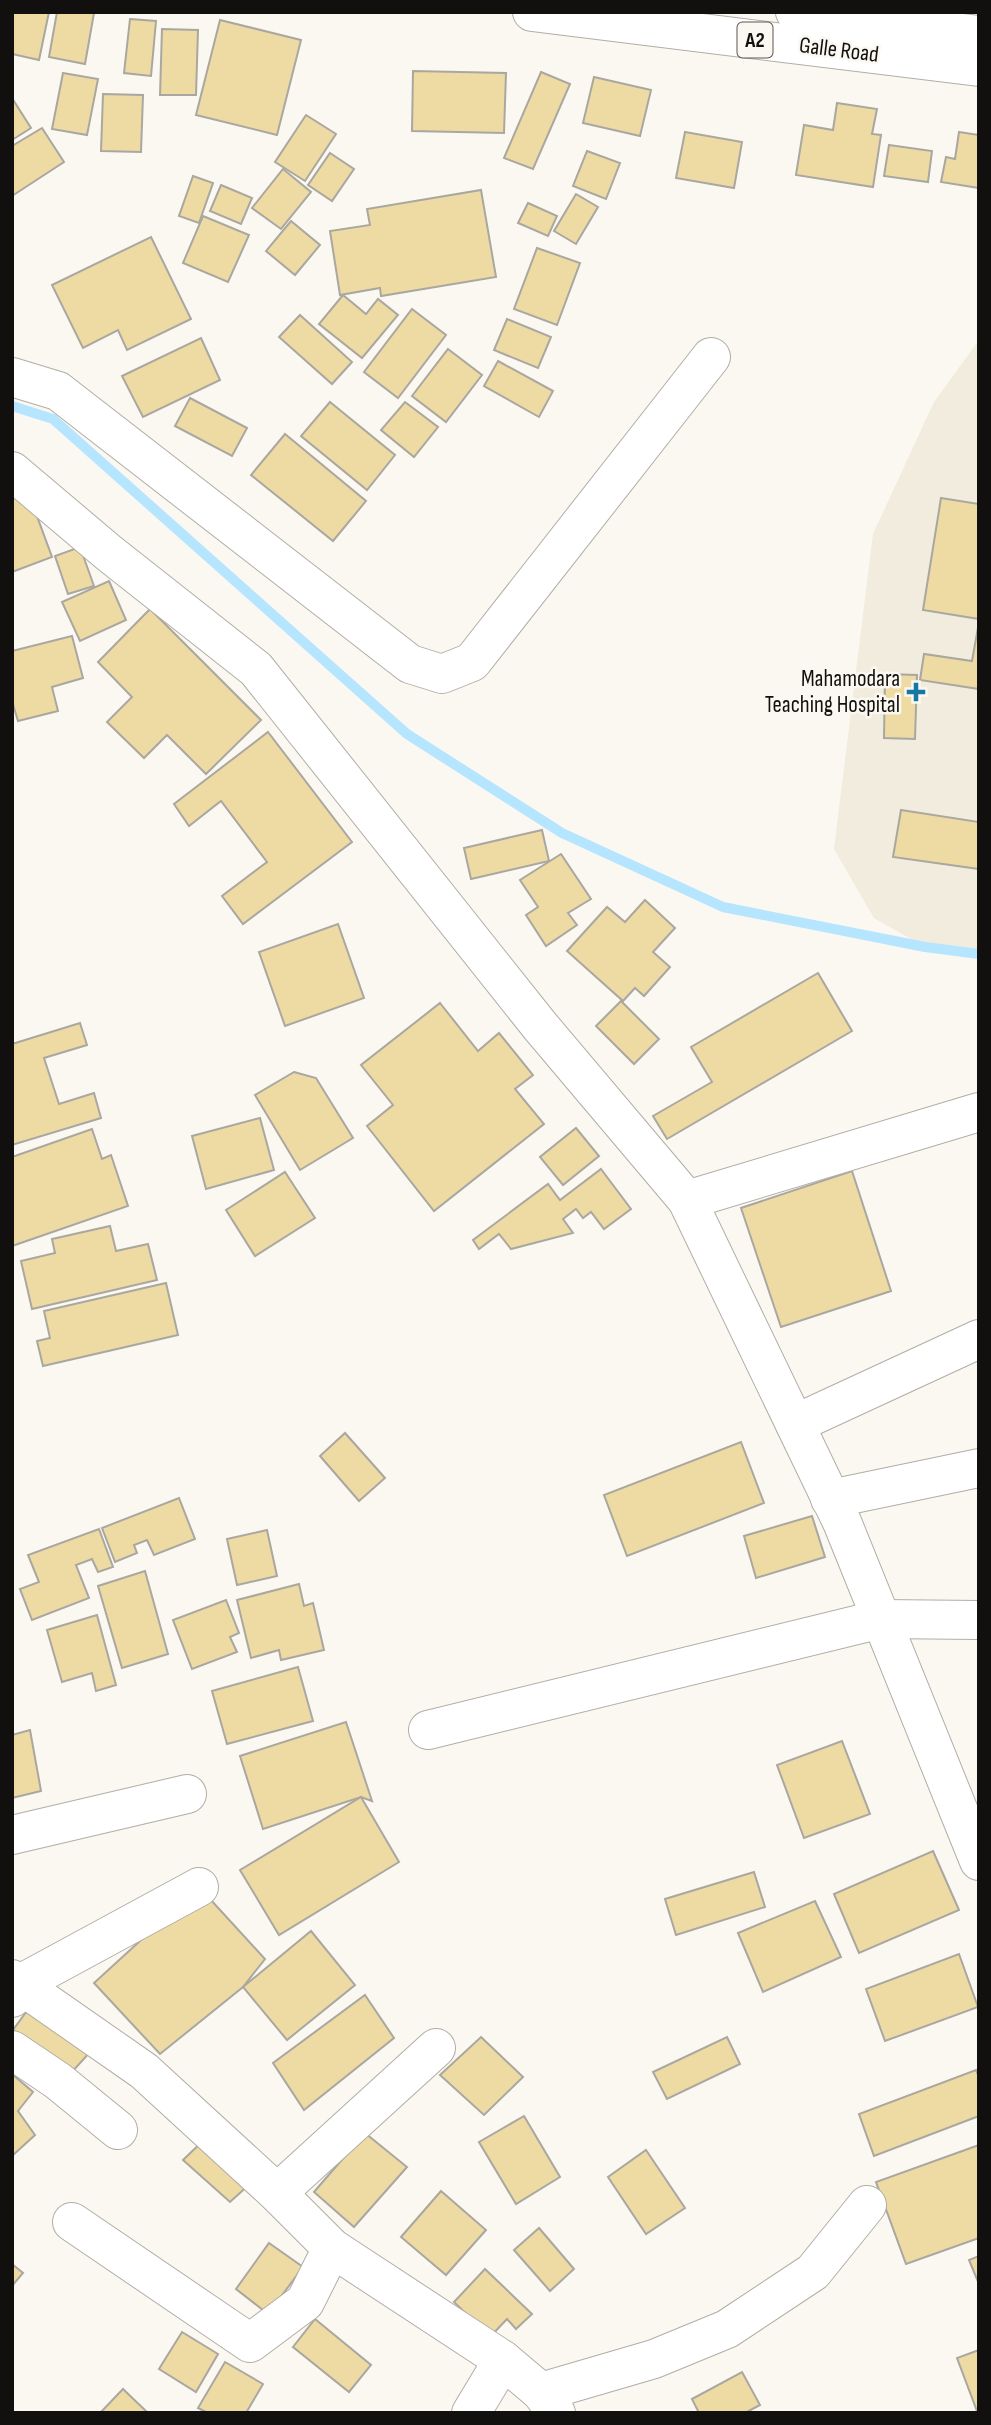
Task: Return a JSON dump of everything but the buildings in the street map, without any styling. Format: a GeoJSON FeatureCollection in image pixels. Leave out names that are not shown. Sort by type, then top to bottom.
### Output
{"type":"FeatureCollection","features":[{"type":"Feature","properties":{"kind":"main road","name":"Galle Road"},"geometry":{"type":"LineString","coordinates":[[532,12],[979,67]]}},
{"type":"Feature","properties":{"kind":"main road","name":"Galle Road"},"geometry":{"type":"LineString","coordinates":[[795,12],[979,35]]}},
{"type":"Feature","properties":{"kind":"main road"},"geometry":{"type":"LineString","coordinates":[[12,377],[58,391],[410,664],[442,674],[472,662],[711,356]]}},
{"type":"Feature","properties":{"kind":"main road"},"geometry":{"type":"LineString","coordinates":[[12,471],[109,553],[256,669],[531,1015],[687,1200],[830,1499],[979,1861]]}},
{"type":"Feature","properties":{"kind":"main road"},"geometry":{"type":"LineString","coordinates":[[687,1200],[979,1112]]}},
{"type":"Feature","properties":{"kind":"main road"},"geometry":{"type":"LineString","coordinates":[[795,1424],[979,1339]]}},
{"type":"Feature","properties":{"kind":"main road"},"geometry":{"type":"LineString","coordinates":[[830,1499],[979,1468]]}},
{"type":"Feature","properties":{"kind":"main road"},"geometry":{"type":"LineString","coordinates":[[428,1730],[881,1619],[979,1620]]}},
{"type":"Feature","properties":{"kind":"main road"},"geometry":{"type":"LineString","coordinates":[[12,1835],[187,1794]]}},
{"type":"Feature","properties":{"kind":"main road"},"geometry":{"type":"LineString","coordinates":[[199,1887],[15,1987],[144,2071],[277,2193],[332,2248],[503,2360],[549,2402],[727,2329],[813,2272],[867,2205]]}},
{"type":"Feature","properties":{"kind":"main road"},"geometry":{"type":"LineString","coordinates":[[277,2193],[436,2049]]}},
{"type":"Feature","properties":{"kind":"main road"},"geometry":{"type":"LineString","coordinates":[[12,2050],[58,2081],[118,2130]]}},
{"type":"Feature","properties":{"kind":"main road"},"geometry":{"type":"LineString","coordinates":[[72,2222],[250,2343],[305,2302],[332,2248]]}},
{"type":"Feature","properties":{"kind":"main road"},"geometry":{"type":"LineString","coordinates":[[471,2413],[503,2360]]}},
{"type":"Feature","properties":{"kind":"shaded area","name":"Mahamodara Teaching Hospital"},"geometry":{"type":"Polygon","coordinates":[[[979,340],[979,955],[925,947],[874,918],[834,849],[873,534],[934,402],[979,340]]]}},
{"type":"Feature","properties":{"kind":"waterway"},"geometry":{"type":"LineString","coordinates":[[12,406],[53,419],[407,734],[562,833],[723,907],[925,947],[979,954]]}},
{"type":"Feature","properties":{"kind":"place","name":"Mahamodara Teaching Hospital"},"geometry":{"type":"Point","coordinates":[916,692]}}]}
